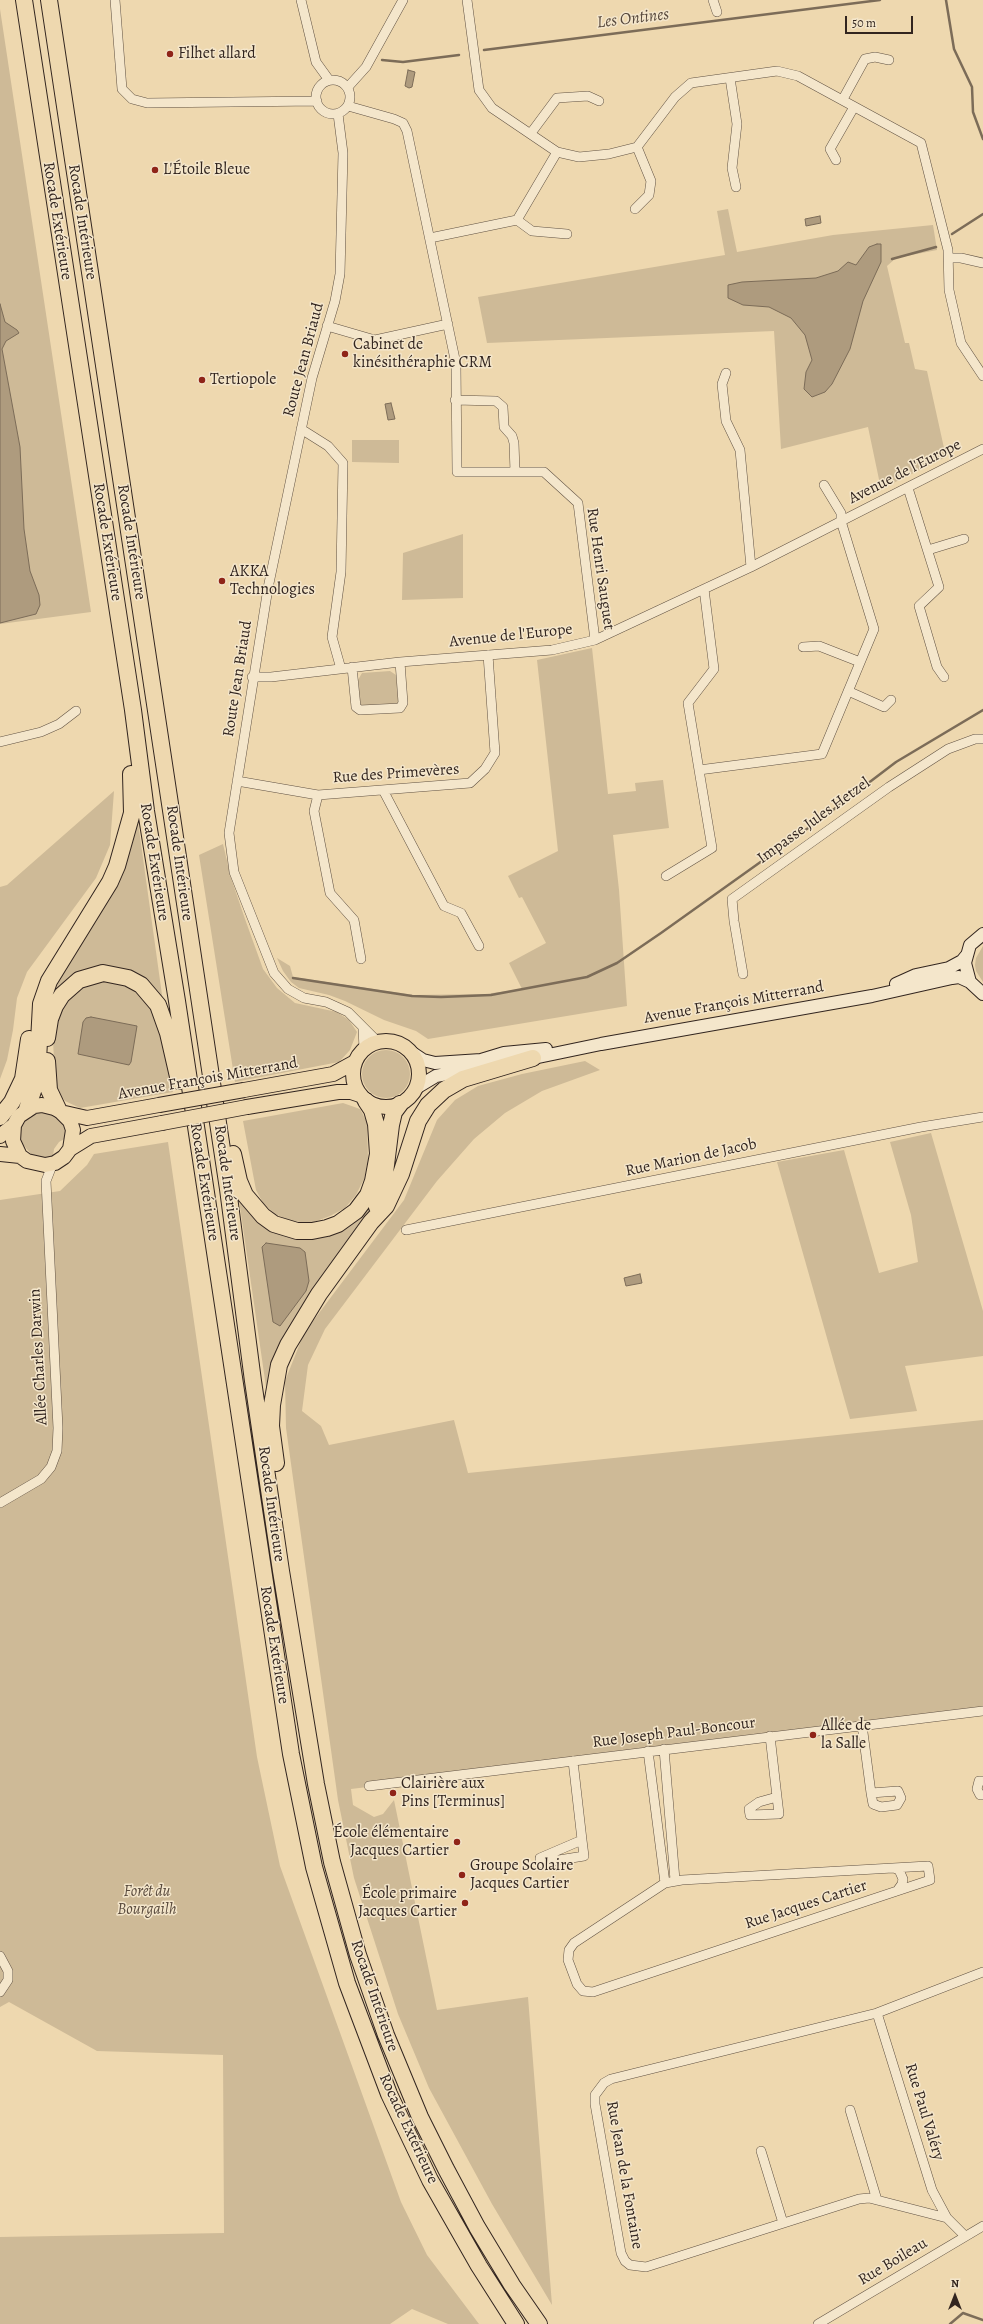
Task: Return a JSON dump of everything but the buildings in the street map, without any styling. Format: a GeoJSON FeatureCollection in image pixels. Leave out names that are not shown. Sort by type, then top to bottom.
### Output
{"type":"FeatureCollection","features":[{"type":"Feature","properties":{"kind":"highway","name":"Rocade Extérieure"},"geometry":{"type":"LineString","coordinates":[[24,0],[133,710],[146,811],[195,1120],[291,1754],[314,1867],[347,1983],[389,2094],[430,2180],[479,2266],[516,2324]]}},
{"type":"Feature","properties":{"kind":"highway","name":"Rocade Intérieure"},"geometry":{"type":"LineString","coordinates":[[49,0],[199,999],[281,1571],[316,1784],[332,1862],[358,1955],[386,2035],[420,2117],[477,2228],[538,2324]]}},
{"type":"Feature","properties":{"kind":"highway"},"geometry":{"type":"LineString","coordinates":[[26,1109],[37,1080],[41,1004],[49,981],[110,882],[128,831],[132,813],[132,790],[126,724],[133,710]]}},
{"type":"Feature","properties":{"kind":"highway"},"geometry":{"type":"LineString","coordinates":[[0,1117],[12,1102],[23,1079],[29,1051],[34,1003],[44,979],[54,963],[68,948]]}},
{"type":"Feature","properties":{"kind":"highway"},"geometry":{"type":"LineString","coordinates":[[62,1111],[49,1090],[47,1067],[50,1018],[62,995],[79,980],[103,974],[128,978],[141,985],[158,1005],[168,1033],[178,1079],[195,1120]]}},
{"type":"Feature","properties":{"kind":"highway"},"geometry":{"type":"LineString","coordinates":[[199,999],[239,1181],[254,1207],[274,1224],[297,1231],[312,1231],[338,1224],[356,1211],[368,1195],[378,1154],[376,1124],[372,1110],[363,1098]]}},
{"type":"Feature","properties":{"kind":"highway"},"geometry":{"type":"LineString","coordinates":[[281,1571],[287,1553],[271,1426],[273,1387],[279,1365],[301,1321],[371,1222],[386,1206],[394,1191],[414,1132],[428,1105],[444,1090],[463,1079],[533,1058]]}},
{"type":"Feature","properties":{"kind":"highway"},"geometry":{"type":"LineString","coordinates":[[371,1222],[383,1189],[394,1112],[400,1104]]}},
{"type":"Feature","properties":{"kind":"main road"},"geometry":{"type":"LineString","coordinates":[[983,934],[970,945],[966,956],[965,970],[970,982],[983,994]]}},
{"type":"Feature","properties":{"kind":"main road","name":"Avenue François Mitterrand"},"geometry":{"type":"LineString","coordinates":[[872,996],[916,975],[957,965],[966,956]]}},
{"type":"Feature","properties":{"kind":"main road","name":"Avenue François Mitterrand"},"geometry":{"type":"LineString","coordinates":[[400,1104],[410,1098],[416,1088],[436,1076],[601,1044],[872,996],[952,978],[959,977],[970,982]]}},
{"type":"Feature","properties":{"kind":"main road","name":"Avenue François Mitterrand"},"geometry":{"type":"LineString","coordinates":[[26,1109],[42,1104],[87,1118],[333,1074],[355,1062],[364,1049],[378,1042],[392,1042],[402,1046],[423,1060],[435,1063],[481,1060],[511,1052],[601,1044]]}},
{"type":"Feature","properties":{"kind":"main road"},"geometry":{"type":"LineString","coordinates":[[411,1052],[419,1070],[416,1088]]}},
{"type":"Feature","properties":{"kind":"main road"},"geometry":{"type":"LineString","coordinates":[[355,1062],[353,1079],[363,1098]]}},
{"type":"Feature","properties":{"kind":"main road"},"geometry":{"type":"LineString","coordinates":[[0,1154],[20,1156],[36,1164],[53,1163],[64,1157],[70,1149],[91,1136],[338,1092],[351,1092],[383,1107],[400,1104]]}},
{"type":"Feature","properties":{"kind":"main road"},"geometry":{"type":"LineString","coordinates":[[0,1136],[14,1125],[26,1109]]}},
{"type":"Feature","properties":{"kind":"main road"},"geometry":{"type":"LineString","coordinates":[[62,1111],[73,1130],[70,1149]]}},
{"type":"Feature","properties":{"kind":"main road"},"geometry":{"type":"LineString","coordinates":[[14,1125],[13,1141],[20,1156]]}},
{"type":"Feature","properties":{"kind":"street"},"geometry":{"type":"LineString","coordinates":[[115,0],[122,89],[132,99],[147,103],[316,101]]}},
{"type":"Feature","properties":{"kind":"street"},"geometry":{"type":"LineString","coordinates":[[301,0],[316,62],[329,80]]}},
{"type":"Feature","properties":{"kind":"street"},"geometry":{"type":"LineString","coordinates":[[348,87],[366,67],[403,0]]}},
{"type":"Feature","properties":{"kind":"street"},"geometry":{"type":"LineString","coordinates":[[467,0],[479,90],[492,108],[557,152],[579,156],[608,154],[638,147],[675,97],[691,83],[777,71],[798,76],[843,99],[854,107],[921,143],[949,258],[949,290],[961,343],[983,376]]}},
{"type":"Feature","properties":{"kind":"street"},"geometry":{"type":"LineString","coordinates":[[713,0],[717,12]]}},
{"type":"Feature","properties":{"kind":"street"},"geometry":{"type":"LineString","coordinates":[[843,99],[865,59],[875,56],[890,60]]}},
{"type":"Feature","properties":{"kind":"street"},"geometry":{"type":"LineString","coordinates":[[730,78],[737,124],[732,168],[736,188]]}},
{"type":"Feature","properties":{"kind":"street"},"geometry":{"type":"LineString","coordinates":[[329,80],[338,80],[348,87],[351,95],[348,106],[338,114],[324,112],[316,101],[317,92],[321,85],[329,80]]}},
{"type":"Feature","properties":{"kind":"street"},"geometry":{"type":"LineString","coordinates":[[531,133],[557,98],[588,96],[599,101]]}},
{"type":"Feature","properties":{"kind":"street","name":"Rue Henri Sauguet"},"geometry":{"type":"LineString","coordinates":[[348,106],[394,119],[402,123],[407,131],[456,364],[455,400],[457,472],[544,472],[578,504],[595,640]]}},
{"type":"Feature","properties":{"kind":"street"},"geometry":{"type":"LineString","coordinates":[[836,160],[830,149],[854,107]]}},
{"type":"Feature","properties":{"kind":"street","name":"Route Jean Briaud"},"geometry":{"type":"LineString","coordinates":[[338,114],[343,153],[341,266],[335,301],[312,378],[268,588],[252,677],[229,833],[234,872],[274,974],[288,989],[304,998],[340,1007],[356,1018],[362,1028],[378,1042]]}},
{"type":"Feature","properties":{"kind":"street"},"geometry":{"type":"LineString","coordinates":[[634,209],[649,195],[650,181],[638,147]]}},
{"type":"Feature","properties":{"kind":"street"},"geometry":{"type":"LineString","coordinates":[[430,238],[517,220],[557,152]]}},
{"type":"Feature","properties":{"kind":"street"},"geometry":{"type":"LineString","coordinates":[[517,220],[532,231],[567,234]]}},
{"type":"Feature","properties":{"kind":"street"},"geometry":{"type":"LineString","coordinates":[[949,258],[961,258],[983,263]]}},
{"type":"Feature","properties":{"kind":"street"},"geometry":{"type":"LineString","coordinates":[[328,326],[375,340],[448,324]]}},
{"type":"Feature","properties":{"kind":"street"},"geometry":{"type":"LineString","coordinates":[[726,373],[722,384],[726,421],[740,450],[751,567]]}},
{"type":"Feature","properties":{"kind":"street"},"geometry":{"type":"LineString","coordinates":[[455,400],[496,401],[504,406],[504,428],[512,436],[514,443],[515,472]]}},
{"type":"Feature","properties":{"kind":"street"},"geometry":{"type":"LineString","coordinates":[[301,429],[328,446],[343,463],[341,572],[332,637],[341,669]]}},
{"type":"Feature","properties":{"kind":"street","name":"Avenue de l'Europe"},"geometry":{"type":"LineString","coordinates":[[252,677],[270,677],[400,662],[552,650],[595,640],[751,567],[983,449]]}},
{"type":"Feature","properties":{"kind":"street","name":"Avenue de l'Europe"},"geometry":{"type":"LineString","coordinates":[[824,485],[841,513],[841,521]]}},
{"type":"Feature","properties":{"kind":"street"},"geometry":{"type":"LineString","coordinates":[[908,488],[939,587],[919,606],[937,667],[944,677]]}},
{"type":"Feature","properties":{"kind":"street"},"geometry":{"type":"LineString","coordinates":[[699,770],[822,754],[874,629],[841,521]]}},
{"type":"Feature","properties":{"kind":"street"},"geometry":{"type":"LineString","coordinates":[[928,550],[964,539]]}},
{"type":"Feature","properties":{"kind":"street"},"geometry":{"type":"LineString","coordinates":[[666,876],[712,848],[688,703],[714,669],[704,589]]}},
{"type":"Feature","properties":{"kind":"street"},"geometry":{"type":"LineString","coordinates":[[803,647],[819,646],[860,662]]}},
{"type":"Feature","properties":{"kind":"street","name":"Rue des Primevères"},"geometry":{"type":"LineString","coordinates":[[236,781],[318,795],[470,783],[485,769],[495,753],[488,656]]}},
{"type":"Feature","properties":{"kind":"street"},"geometry":{"type":"LineString","coordinates":[[352,667],[356,707],[360,710],[400,708],[403,703],[400,662]]}},
{"type":"Feature","properties":{"kind":"street"},"geometry":{"type":"LineString","coordinates":[[848,691],[884,707],[891,700]]}},
{"type":"Feature","properties":{"kind":"street"},"geometry":{"type":"LineString","coordinates":[[0,742],[41,732],[59,724],[76,711]]}},
{"type":"Feature","properties":{"kind":"street","name":"Impasse Jules Hetzel"},"geometry":{"type":"LineString","coordinates":[[743,974],[732,899],[889,787],[941,753],[975,739],[983,739]]}},
{"type":"Feature","properties":{"kind":"street"},"geometry":{"type":"LineString","coordinates":[[384,790],[444,906],[461,913],[479,946]]}},
{"type":"Feature","properties":{"kind":"street"},"geometry":{"type":"LineString","coordinates":[[318,795],[314,811],[330,893],[354,920],[362,959]]}},
{"type":"Feature","properties":{"kind":"street"},"geometry":{"type":"LineString","coordinates":[[362,1028],[364,1049]]}},
{"type":"Feature","properties":{"kind":"street","name":"Rue Marion de Jacob"},"geometry":{"type":"LineString","coordinates":[[406,1230],[921,1127],[983,1117]]}},
{"type":"Feature","properties":{"kind":"street","name":"Allée Charles Darwin"},"geometry":{"type":"LineString","coordinates":[[0,1503],[41,1479],[51,1467],[57,1451],[58,1428],[46,1181],[53,1163]]}},
{"type":"Feature","properties":{"kind":"street","name":"Allée Charles Darwin"},"geometry":{"type":"LineString","coordinates":[[36,1164],[46,1181]]}},
{"type":"Feature","properties":{"kind":"street","name":"Rue Joseph Paul-Boncour"},"geometry":{"type":"LineString","coordinates":[[369,1786],[983,1711]]}},
{"type":"Feature","properties":{"kind":"street"},"geometry":{"type":"LineString","coordinates":[[862,1725],[871,1793]]}},
{"type":"Feature","properties":{"kind":"street"},"geometry":{"type":"LineString","coordinates":[[770,1736],[776,1797]]}},
{"type":"Feature","properties":{"kind":"street"},"geometry":{"type":"LineString","coordinates":[[664,1749],[676,1880]]}},
{"type":"Feature","properties":{"kind":"street"},"geometry":{"type":"LineString","coordinates":[[648,1751],[665,1883]]}},
{"type":"Feature","properties":{"kind":"street"},"geometry":{"type":"LineString","coordinates":[[573,1760],[582,1840]]}},
{"type":"Feature","properties":{"kind":"street"},"geometry":{"type":"LineString","coordinates":[[983,1781],[979,1781],[978,1789],[980,1795],[983,1795]]}},
{"type":"Feature","properties":{"kind":"street","name":"Rue Jacques Cartier"},"geometry":{"type":"LineString","coordinates":[[928,1866],[930,1880],[593,1992],[583,1991],[577,1984],[568,1960],[569,1950],[574,1943],[665,1883],[676,1880],[894,1868],[928,1866]]}},
{"type":"Feature","properties":{"kind":"street"},"geometry":{"type":"LineString","coordinates":[[894,1868],[899,1870],[903,1879],[902,1884],[897,1891]]}},
{"type":"Feature","properties":{"kind":"street"},"geometry":{"type":"LineString","coordinates":[[0,1956],[8,1971],[8,1980],[0,1992]]}},
{"type":"Feature","properties":{"kind":"street","name":"Rue Jean de la Fontaine"},"geometry":{"type":"LineString","coordinates":[[947,2218],[877,2200],[859,2199],[646,2267],[630,2265],[625,2261],[621,2253],[595,2104],[595,2096],[601,2086],[611,2079],[877,2013],[983,1972]]}},
{"type":"Feature","properties":{"kind":"street","name":"Rue Paul Valéry"},"geometry":{"type":"LineString","coordinates":[[877,2013],[932,2190],[947,2218]]}},
{"type":"Feature","properties":{"kind":"street"},"geometry":{"type":"LineString","coordinates":[[850,2110],[877,2200]]}},
{"type":"Feature","properties":{"kind":"street"},"geometry":{"type":"LineString","coordinates":[[761,2151],[783,2223]]}},
{"type":"Feature","properties":{"kind":"street"},"geometry":{"type":"LineString","coordinates":[[947,2218],[965,2236]]}},
{"type":"Feature","properties":{"kind":"street","name":"Rue Boileau"},"geometry":{"type":"LineString","coordinates":[[818,2324],[983,2226]]}},
{"type":"Feature","properties":{"kind":"green space"},"geometry":{"type":"Polygon","coordinates":[[[0,9],[91,612],[0,624],[0,9]]]}},
{"type":"Feature","properties":{"kind":"green space"},"geometry":{"type":"Polygon","coordinates":[[[728,209],[737,252],[833,235],[933,225],[937,250],[896,258],[887,266],[905,343],[909,343],[915,369],[927,371],[946,457],[881,489],[868,427],[781,449],[774,331],[487,343],[478,297],[725,255],[717,211],[728,209]]]}},
{"type":"Feature","properties":{"kind":"green space"},"geometry":{"type":"Polygon","coordinates":[[[352,440],[399,440],[399,463],[352,462],[352,440]]]}},
{"type":"Feature","properties":{"kind":"green space"},"geometry":{"type":"Polygon","coordinates":[[[463,534],[463,598],[402,600],[403,553],[463,534]]]}},
{"type":"Feature","properties":{"kind":"green space"},"geometry":{"type":"Polygon","coordinates":[[[592,648],[608,794],[636,791],[635,783],[663,780],[669,828],[613,835],[619,890],[627,1006],[428,1039],[416,1031],[384,1020],[345,1001],[329,995],[299,988],[291,982],[283,971],[277,958],[290,966],[293,977],[414,995],[485,994],[522,989],[509,963],[546,943],[522,897],[519,898],[508,876],[558,851],[537,660],[592,648]]]}},
{"type":"Feature","properties":{"kind":"green space"},"geometry":{"type":"Polygon","coordinates":[[[390,671],[396,675],[399,701],[397,704],[362,706],[359,704],[358,680],[362,673],[390,671]]]}},
{"type":"Feature","properties":{"kind":"green space"},"geometry":{"type":"Polygon","coordinates":[[[114,791],[110,845],[96,878],[27,972],[17,998],[7,1060],[0,1079],[0,887],[7,885],[114,791]]]}},
{"type":"Feature","properties":{"kind":"green space"},"geometry":{"type":"Polygon","coordinates":[[[137,815],[163,1002],[105,968],[45,1008],[49,993],[137,815]]]}},
{"type":"Feature","properties":{"kind":"green space"},"geometry":{"type":"Polygon","coordinates":[[[223,844],[231,878],[263,969],[277,988],[295,1003],[337,1012],[349,1020],[357,1032],[350,1050],[339,1062],[235,1082],[199,855],[223,844]]]}},
{"type":"Feature","properties":{"kind":"green space"},"geometry":{"type":"Polygon","coordinates":[[[983,946],[983,982],[976,971],[975,965],[976,958],[983,946]]]}},
{"type":"Feature","properties":{"kind":"green space"},"geometry":{"type":"Polygon","coordinates":[[[104,980],[132,987],[152,1006],[163,1042],[173,1092],[80,1108],[65,1101],[58,1093],[55,1081],[53,1040],[58,1017],[64,1001],[76,989],[104,980]]]}},
{"type":"Feature","properties":{"kind":"green space"},"geometry":{"type":"Polygon","coordinates":[[[381,1050],[391,1050],[403,1057],[410,1069],[410,1079],[403,1091],[391,1098],[381,1098],[373,1094],[366,1087],[362,1079],[362,1069],[366,1061],[373,1054],[381,1050]]]}},
{"type":"Feature","properties":{"kind":"green space"},"geometry":{"type":"Polygon","coordinates":[[[585,1061],[600,1070],[542,1091],[505,1113],[474,1139],[437,1181],[325,1329],[308,1365],[302,1411],[321,1426],[329,1445],[454,1420],[468,1473],[983,1420],[983,1711],[351,1789],[353,1805],[374,1817],[383,1814],[394,1800],[437,2010],[528,1997],[552,2305],[492,2204],[429,2088],[398,2014],[354,1878],[338,1800],[286,1428],[285,1381],[304,1333],[404,1200],[437,1120],[455,1100],[478,1086],[522,1074],[585,1061]]]}},
{"type":"Feature","properties":{"kind":"green space"},"geometry":{"type":"Polygon","coordinates":[[[343,1103],[360,1109],[367,1122],[368,1159],[364,1179],[356,1195],[345,1208],[330,1216],[311,1223],[291,1221],[275,1214],[263,1203],[256,1190],[243,1121],[343,1103]]]}},
{"type":"Feature","properties":{"kind":"green space"},"geometry":{"type":"Polygon","coordinates":[[[38,1112],[53,1115],[62,1122],[66,1132],[66,1138],[59,1142],[54,1149],[53,1156],[48,1158],[42,1158],[31,1154],[20,1141],[21,1125],[28,1117],[38,1112]]]}},
{"type":"Feature","properties":{"kind":"green space"},"geometry":{"type":"Polygon","coordinates":[[[931,1133],[983,1311],[983,1356],[905,1366],[917,1411],[850,1419],[777,1162],[844,1150],[879,1273],[918,1262],[911,1215],[890,1142],[931,1133]]]}},
{"type":"Feature","properties":{"kind":"green space","name":"Forêt du Bourgailh"},"geometry":{"type":"Polygon","coordinates":[[[168,1142],[257,1757],[280,1866],[401,2202],[427,2255],[479,2324],[448,2324],[412,2309],[390,2324],[0,2324],[0,2237],[224,2233],[223,2055],[97,2051],[9,2002],[0,2007],[0,1200],[60,1191],[87,1165],[94,1154],[168,1142]]]}},
{"type":"Feature","properties":{"kind":"green space"},"geometry":{"type":"Polygon","coordinates":[[[380,1185],[368,1214],[274,1365],[266,1387],[238,1193],[247,1207],[319,1236],[380,1185]]]}},
{"type":"Feature","properties":{"kind":"shaded area"},"geometry":{"type":"Polygon","coordinates":[[[408,70],[415,72],[412,87],[409,88],[405,86],[408,70]]]}},
{"type":"Feature","properties":{"kind":"shaded area"},"geometry":{"type":"Polygon","coordinates":[[[820,216],[821,223],[806,226],[805,219],[820,216]]]}},
{"type":"Feature","properties":{"kind":"shaded area"},"geometry":{"type":"Polygon","coordinates":[[[881,244],[881,262],[863,301],[850,349],[832,384],[825,392],[812,397],[804,389],[806,372],[812,360],[805,335],[791,318],[769,307],[743,305],[728,298],[728,285],[742,282],[816,278],[838,271],[848,262],[856,265],[869,247],[881,244]]]}},
{"type":"Feature","properties":{"kind":"shaded area"},"geometry":{"type":"Polygon","coordinates":[[[0,304],[5,322],[19,333],[6,341],[2,349],[20,447],[24,529],[30,571],[39,595],[40,605],[36,614],[0,623],[0,304]]]}},
{"type":"Feature","properties":{"kind":"shaded area"},"geometry":{"type":"Polygon","coordinates":[[[391,403],[395,419],[388,420],[385,404],[391,403]]]}},
{"type":"Feature","properties":{"kind":"shaded area"},"geometry":{"type":"Polygon","coordinates":[[[91,1017],[137,1026],[131,1062],[129,1065],[78,1054],[83,1022],[86,1018],[91,1017]]]}},
{"type":"Feature","properties":{"kind":"shaded area"},"geometry":{"type":"Polygon","coordinates":[[[266,1243],[300,1248],[305,1252],[309,1281],[306,1291],[280,1326],[273,1322],[262,1247],[266,1243]]]}},
{"type":"Feature","properties":{"kind":"shaded area"},"geometry":{"type":"Polygon","coordinates":[[[640,1274],[642,1283],[626,1286],[624,1278],[640,1274]]]}},
{"type":"Feature","properties":{"kind":"waterway","name":"Les Ontines"},"geometry":{"type":"LineString","coordinates":[[484,50],[880,0]]}},
{"type":"Feature","properties":{"kind":"waterway","name":"Les Ontines"},"geometry":{"type":"LineString","coordinates":[[946,0],[954,49],[972,87],[973,112],[983,139]]}},
{"type":"Feature","properties":{"kind":"waterway","name":"Les Ontines"},"geometry":{"type":"LineString","coordinates":[[382,60],[403,62],[459,55]]}},
{"type":"Feature","properties":{"kind":"waterway"},"geometry":{"type":"LineString","coordinates":[[952,234],[983,214]]}},
{"type":"Feature","properties":{"kind":"waterway"},"geometry":{"type":"LineString","coordinates":[[892,259],[936,247]]}},
{"type":"Feature","properties":{"kind":"waterway"},"geometry":{"type":"LineString","coordinates":[[293,978],[412,996],[441,997],[491,995],[587,977],[617,963],[661,933],[825,816],[896,762],[983,710]]}},
{"type":"Feature","properties":{"kind":"waterway"},"geometry":{"type":"LineString","coordinates":[[950,2324],[963,2313],[983,2320]]}},
{"type":"Feature","properties":{"kind":"place","name":"Filhet allard"},"geometry":{"type":"Point","coordinates":[170,54]}},
{"type":"Feature","properties":{"kind":"place","name":"L'Étoile Bleue"},"geometry":{"type":"Point","coordinates":[155,170]}},
{"type":"Feature","properties":{"kind":"place","name":"Cabinet de kinésithéraphie CRM"},"geometry":{"type":"Point","coordinates":[345,354]}},
{"type":"Feature","properties":{"kind":"place","name":"Tertiopole"},"geometry":{"type":"Point","coordinates":[202,380]}},
{"type":"Feature","properties":{"kind":"place","name":"AKKA Technologies"},"geometry":{"type":"Point","coordinates":[222,581]}},
{"type":"Feature","properties":{"kind":"place","name":"Allée de la Salle"},"geometry":{"type":"Point","coordinates":[813,1735]}},
{"type":"Feature","properties":{"kind":"place","name":"Clairière aux Pins [Terminus]"},"geometry":{"type":"Point","coordinates":[393,1793]}},
{"type":"Feature","properties":{"kind":"place","name":"École élémentaire Jacques Cartier"},"geometry":{"type":"Point","coordinates":[457,1842]}},
{"type":"Feature","properties":{"kind":"place","name":"Groupe Scolaire Jacques Cartier"},"geometry":{"type":"Point","coordinates":[462,1875]}},
{"type":"Feature","properties":{"kind":"place","name":"École primaire Jacques Cartier"},"geometry":{"type":"Point","coordinates":[465,1903]}}]}
